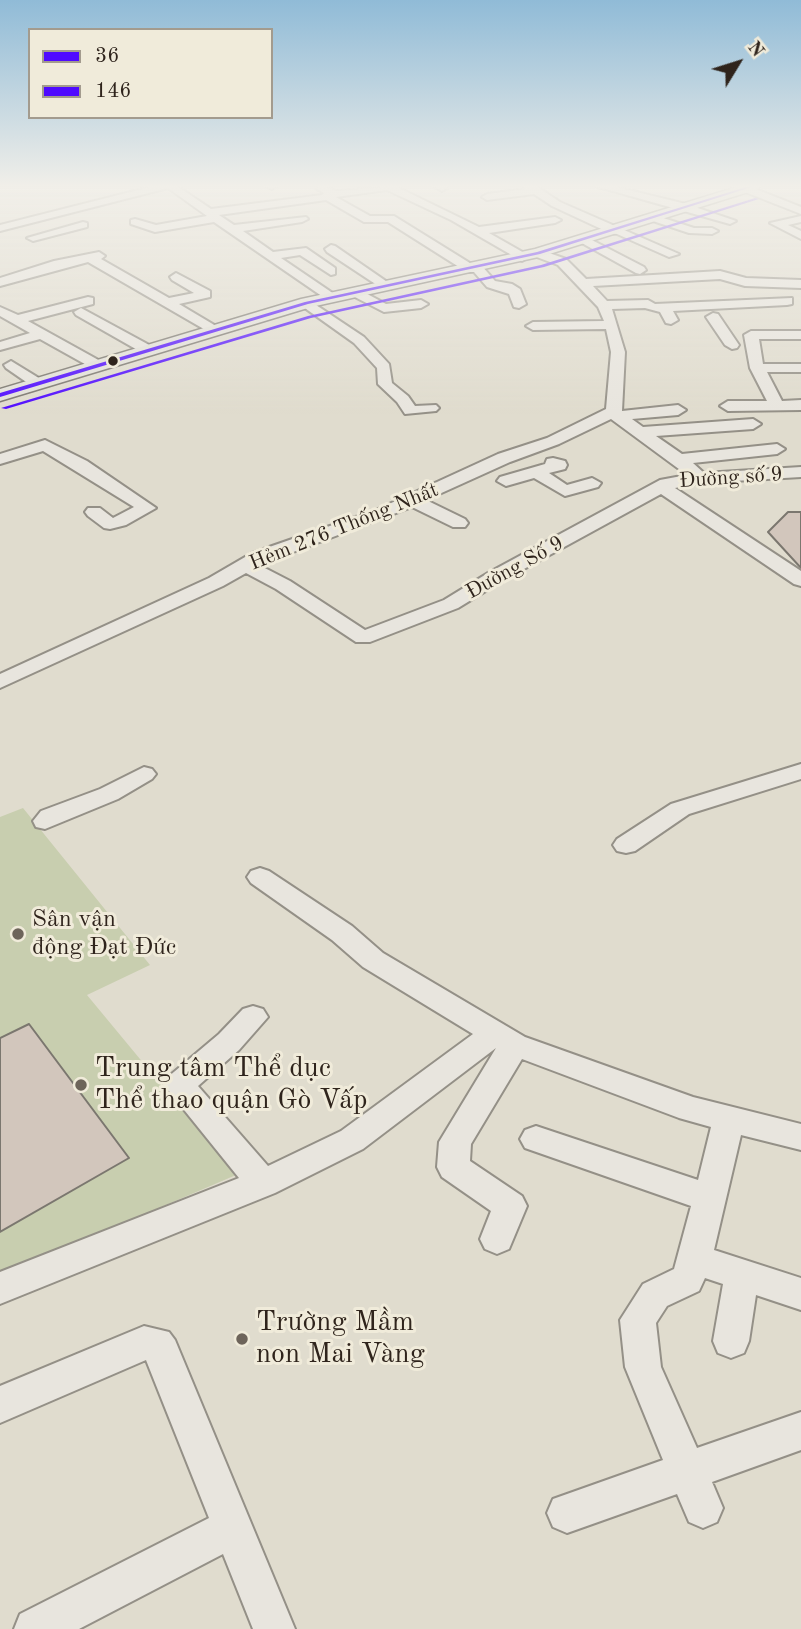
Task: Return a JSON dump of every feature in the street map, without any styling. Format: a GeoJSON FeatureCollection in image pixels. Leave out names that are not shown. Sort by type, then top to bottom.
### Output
{"type":"FeatureCollection","features":[{"type":"Feature","properties":{"kind":"main road"},"geometry":{"type":"LineString","coordinates":[[0,395],[146,349],[307,303],[486,269],[508,262]]}},
{"type":"Feature","properties":{"kind":"street"},"geometry":{"type":"LineString","coordinates":[[0,282],[68,262]]}},
{"type":"Feature","properties":{"kind":"street"},"geometry":{"type":"LineString","coordinates":[[102,262],[214,329]]}},
{"type":"Feature","properties":{"kind":"street"},"geometry":{"type":"LineString","coordinates":[[278,262],[329,298]]}},
{"type":"Feature","properties":{"kind":"street"},"geometry":{"type":"LineString","coordinates":[[318,262],[331,271]]}},
{"type":"Feature","properties":{"kind":"street"},"geometry":{"type":"LineString","coordinates":[[350,262],[397,294],[436,292]]}},
{"type":"Feature","properties":{"kind":"street"},"geometry":{"type":"LineString","coordinates":[[469,262],[486,269],[491,284],[507,287],[515,292],[519,304]]}},
{"type":"Feature","properties":{"kind":"street"},"geometry":{"type":"LineString","coordinates":[[562,262],[604,305],[611,325],[618,352],[615,414]]}},
{"type":"Feature","properties":{"kind":"street"},"geometry":{"type":"LineString","coordinates":[[624,262],[639,270]]}},
{"type":"Feature","properties":{"kind":"street"},"geometry":{"type":"LineString","coordinates":[[584,283],[720,275],[745,282],[801,284]]}},
{"type":"Feature","properties":{"kind":"street"},"geometry":{"type":"LineString","coordinates":[[169,302],[205,294],[176,277]]}},
{"type":"Feature","properties":{"kind":"street"},"geometry":{"type":"LineString","coordinates":[[763,283],[793,306]]}},
{"type":"Feature","properties":{"kind":"street"},"geometry":{"type":"LineString","coordinates":[[356,292],[384,308],[421,304]]}},
{"type":"Feature","properties":{"kind":"street"},"geometry":{"type":"LineString","coordinates":[[307,303],[359,340],[384,367],[386,384],[410,411],[431,408]]}},
{"type":"Feature","properties":{"kind":"street"},"geometry":{"type":"LineString","coordinates":[[604,305],[648,304],[667,314],[793,306]]}},
{"type":"Feature","properties":{"kind":"street"},"geometry":{"type":"LineString","coordinates":[[16,320],[84,306],[146,349]]}},
{"type":"Feature","properties":{"kind":"street"},"geometry":{"type":"LineString","coordinates":[[733,345],[713,317],[793,306]]}},
{"type":"Feature","properties":{"kind":"street"},"geometry":{"type":"LineString","coordinates":[[2,309],[40,335],[97,365]]}},
{"type":"Feature","properties":{"kind":"street"},"geometry":{"type":"LineString","coordinates":[[533,326],[611,325]]}},
{"type":"Feature","properties":{"kind":"street"},"geometry":{"type":"LineString","coordinates":[[0,346],[40,335]]}},
{"type":"Feature","properties":{"kind":"street"},"geometry":{"type":"LineString","coordinates":[[777,405],[757,368],[751,335],[801,335]]}},
{"type":"Feature","properties":{"kind":"street"},"geometry":{"type":"LineString","coordinates":[[11,365],[37,383]]}},
{"type":"Feature","properties":{"kind":"street"},"geometry":{"type":"LineString","coordinates":[[757,368],[801,368]]}},
{"type":"Feature","properties":{"kind":"street"},"geometry":{"type":"LineString","coordinates":[[728,406],[801,405]]}},
{"type":"Feature","properties":{"kind":"street"},"geometry":{"type":"LineString","coordinates":[[615,414],[678,410]]}},
{"type":"Feature","properties":{"kind":"street"},"geometry":{"type":"LineString","coordinates":[[615,414],[679,459],[700,478]]}},
{"type":"Feature","properties":{"kind":"street","name":"Hẻm 276 Thống Nhất"},"geometry":{"type":"LineString","coordinates":[[0,682],[216,582],[246,565],[412,500],[495,462],[615,414]]}},
{"type":"Feature","properties":{"kind":"street"},"geometry":{"type":"LineString","coordinates":[[639,432],[753,424]]}},
{"type":"Feature","properties":{"kind":"street"},"geometry":{"type":"LineString","coordinates":[[0,459],[46,445],[147,508],[115,523],[94,512]]}},
{"type":"Feature","properties":{"kind":"street"},"geometry":{"type":"LineString","coordinates":[[679,459],[777,449]]}},
{"type":"Feature","properties":{"kind":"street"},"geometry":{"type":"LineString","coordinates":[[506,481],[559,466],[554,463]]}},
{"type":"Feature","properties":{"kind":"street"},"geometry":{"type":"LineString","coordinates":[[536,472],[565,491],[592,483]]}},
{"type":"Feature","properties":{"kind":"street","name":"Đường số 9"},"geometry":{"type":"LineString","coordinates":[[662,487],[680,480],[801,472]]}},
{"type":"Feature","properties":{"kind":"street"},"geometry":{"type":"LineString","coordinates":[[662,487],[801,580]]}},
{"type":"Feature","properties":{"kind":"street","name":"Đường Số 9"},"geometry":{"type":"LineString","coordinates":[[246,565],[283,585],[363,638],[451,604],[495,577],[662,487]]}},
{"type":"Feature","properties":{"kind":"street"},"geometry":{"type":"LineString","coordinates":[[412,500],[446,508],[458,523]]}},
{"type":"Feature","properties":{"kind":"street"},"geometry":{"type":"LineString","coordinates":[[779,564],[801,563]]}},
{"type":"Feature","properties":{"kind":"street"},"geometry":{"type":"LineString","coordinates":[[626,845],[680,809],[801,771]]}},
{"type":"Feature","properties":{"kind":"street"},"geometry":{"type":"LineString","coordinates":[[45,821],[50,816],[109,794],[144,774]]}},
{"type":"Feature","properties":{"kind":"street"},"geometry":{"type":"LineString","coordinates":[[260,877],[342,933],[373,960],[505,1040],[690,1109],[801,1137]]}},
{"type":"Feature","properties":{"kind":"street"},"geometry":{"type":"LineString","coordinates":[[253,1017],[229,1042],[179,1085],[263,1183]]}},
{"type":"Feature","properties":{"kind":"street"},"geometry":{"type":"LineString","coordinates":[[0,1288],[263,1183],[352,1140],[505,1040]]}},
{"type":"Feature","properties":{"kind":"street"},"geometry":{"type":"LineString","coordinates":[[497,1239],[510,1206],[453,1167],[455,1142],[505,1040]]}},
{"type":"Feature","properties":{"kind":"street"},"geometry":{"type":"LineString","coordinates":[[703,1508],[643,1367],[638,1320],[655,1295],[687,1280],[695,1259],[729,1119]]}},
{"type":"Feature","properties":{"kind":"street"},"geometry":{"type":"LineString","coordinates":[[536,1139],[710,1198]]}},
{"type":"Feature","properties":{"kind":"street"},"geometry":{"type":"LineString","coordinates":[[695,1259],[801,1294]]}},
{"type":"Feature","properties":{"kind":"street"},"geometry":{"type":"LineString","coordinates":[[731,1341],[742,1275]]}},
{"type":"Feature","properties":{"kind":"street"},"geometry":{"type":"LineString","coordinates":[[0,1405],[144,1343],[156,1344],[162,1352],[274,1629]]}},
{"type":"Feature","properties":{"kind":"street"},"geometry":{"type":"LineString","coordinates":[[567,1513],[801,1432]]}},
{"type":"Feature","properties":{"kind":"street"},"geometry":{"type":"LineString","coordinates":[[34,1629],[234,1527]]}},
{"type":"Feature","properties":{"kind":"green space","name":"Trung tâm Thể dục Thể thao quận Gò Vấp"},"geometry":{"type":"Polygon","coordinates":[[[23,808],[150,965],[87,995],[236,1175],[0,1276],[0,817],[23,808]]]}},
{"type":"Feature","properties":{"kind":"building"},"geometry":{"type":"Polygon","coordinates":[[[788,512],[801,512],[801,568],[768,532],[788,512]]]}},
{"type":"Feature","properties":{"kind":"building","name":"Trung tâm Thể dục Thể thao quận Gò Vấp"},"geometry":{"type":"Polygon","coordinates":[[[29,1024],[129,1158],[0,1232],[0,1038],[29,1024]]]}},
{"type":"Feature","properties":{"kind":"transit line","name":"36"},"geometry":{"type":"LineString","coordinates":[[0,395],[307,303],[496,262]]}},
{"type":"Feature","properties":{"kind":"transit line","name":"146"},"geometry":{"type":"LineString","coordinates":[[4,408],[310,317],[555,262]]}},
{"type":"Feature","properties":{"kind":"place","name":"Sân vận động Đạt Đức"},"geometry":{"type":"Point","coordinates":[18,934]}},
{"type":"Feature","properties":{"kind":"place","name":"Trung tâm Thể dục Thể thao quận Gò Vấp"},"geometry":{"type":"Point","coordinates":[81,1085]}},
{"type":"Feature","properties":{"kind":"place","name":"Trường Mầm non Mai Vàng"},"geometry":{"type":"Point","coordinates":[242,1339]}}]}
